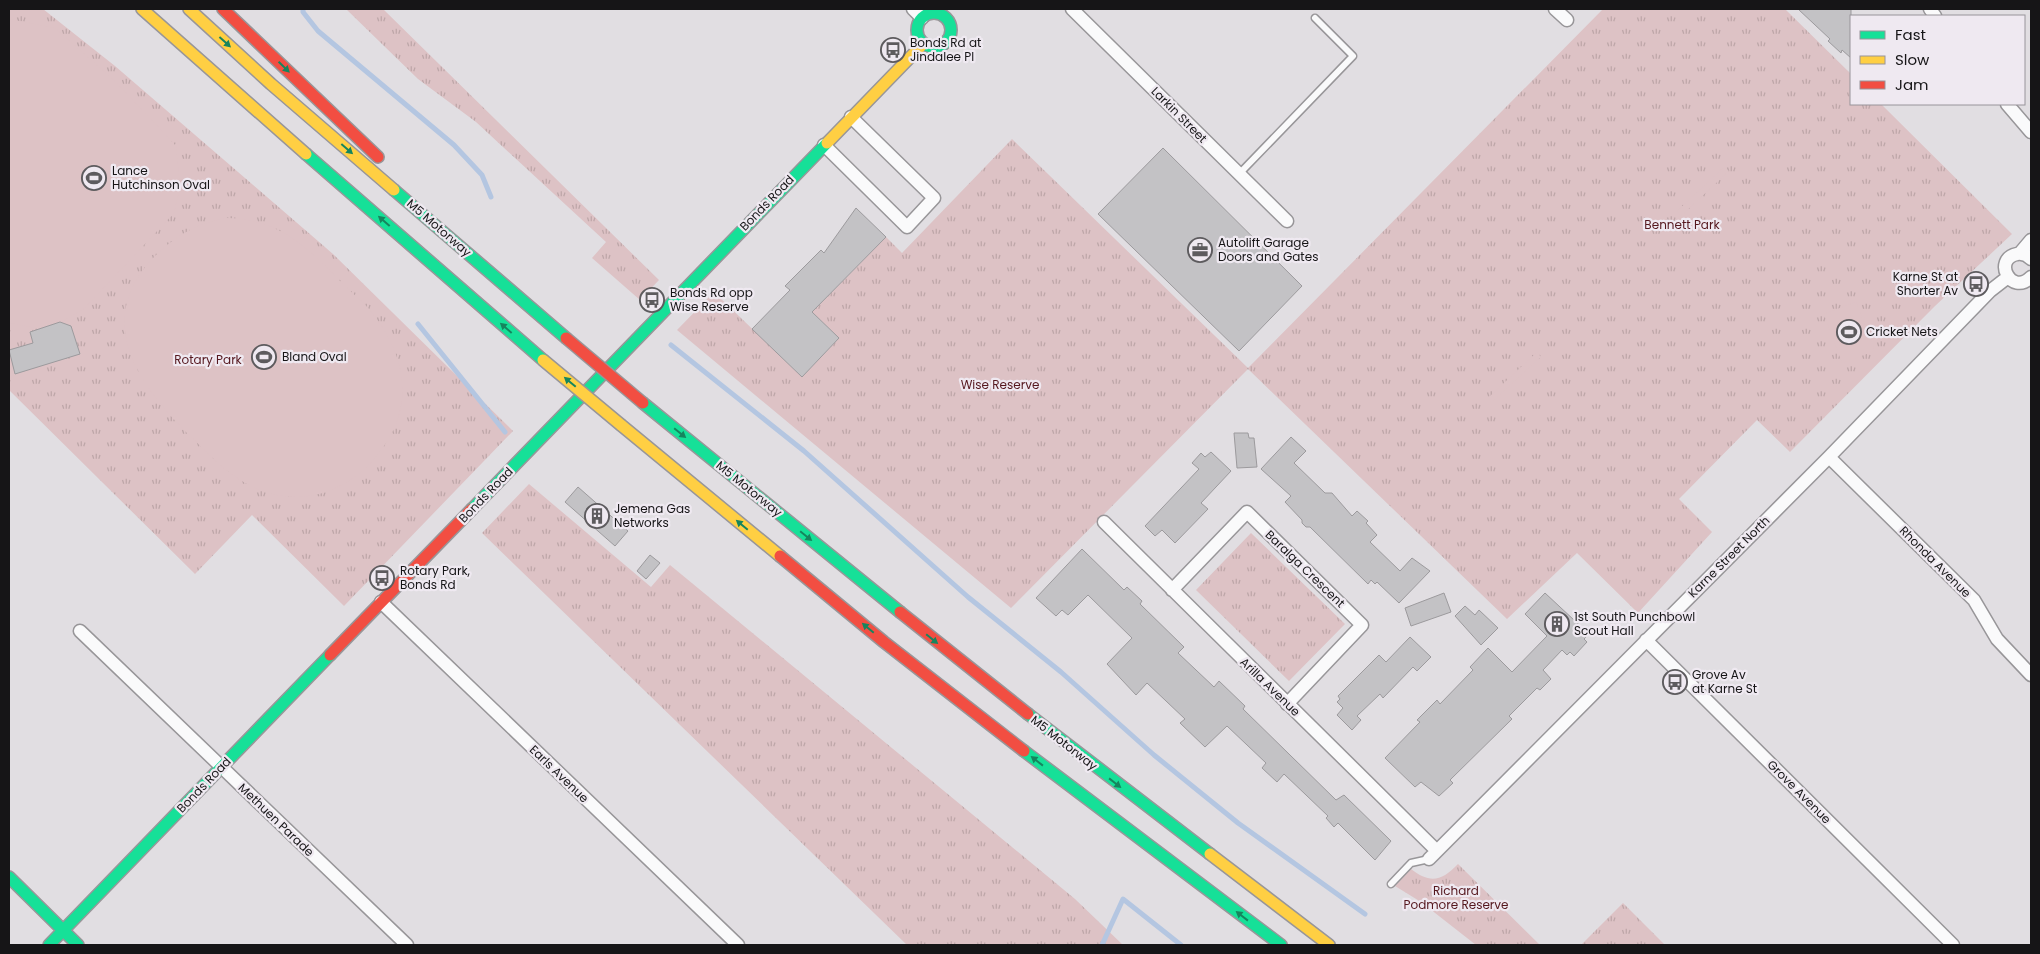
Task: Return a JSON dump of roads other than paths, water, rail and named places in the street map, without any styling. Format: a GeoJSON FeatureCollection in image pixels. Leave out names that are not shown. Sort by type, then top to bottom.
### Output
{"type":"FeatureCollection","features":[{"type":"Feature","properties":{"kind":"main road"},"geometry":{"type":"LineString","coordinates":[[142,9],[543,360],[884,642],[1075,791],[1281,945]]}},
{"type":"Feature","properties":{"kind":"main road","name":"M5 Motorway"},"geometry":{"type":"LineString","coordinates":[[189,9],[271,84],[643,403],[972,671],[1329,945]]}},
{"type":"Feature","properties":{"kind":"main road"},"geometry":{"type":"LineString","coordinates":[[223,9],[387,166]]}},
{"type":"Feature","properties":{"kind":"main road"},"geometry":{"type":"LineString","coordinates":[[947,18],[956,9]]}},
{"type":"Feature","properties":{"kind":"main road"},"geometry":{"type":"LineString","coordinates":[[917,13],[932,13],[947,18],[952,29],[945,45],[934,48],[923,44],[917,34],[917,13]]}},
{"type":"Feature","properties":{"kind":"main road"},"geometry":{"type":"LineString","coordinates":[[132,15],[228,86]]}},
{"type":"Feature","properties":{"kind":"main road","name":"Bonds Road"},"geometry":{"type":"LineString","coordinates":[[49,945],[923,44]]}},
{"type":"Feature","properties":{"kind":"main road"},"geometry":{"type":"LineString","coordinates":[[409,187],[566,338]]}},
{"type":"Feature","properties":{"kind":"main road"},"geometry":{"type":"LineString","coordinates":[[9,876],[78,945]]}},
{"type":"Feature","properties":{"kind":"street","name":"Larkin Street"},"geometry":{"type":"LineString","coordinates":[[1072,9],[1287,221]]}},
{"type":"Feature","properties":{"kind":"street"},"geometry":{"type":"LineString","coordinates":[[1556,9],[1567,20]]}},
{"type":"Feature","properties":{"kind":"street"},"geometry":{"type":"LineString","coordinates":[[2008,105],[2031,132]]}},
{"type":"Feature","properties":{"kind":"street"},"geometry":{"type":"LineString","coordinates":[[824,145],[907,227],[934,198],[851,117]]}},
{"type":"Feature","properties":{"kind":"street"},"geometry":{"type":"LineString","coordinates":[[2031,240],[2025,256],[2008,260],[2005,268],[2008,277],[2019,283],[2031,278]]}},
{"type":"Feature","properties":{"kind":"street","name":"Karne Street North"},"geometry":{"type":"LineString","coordinates":[[1433,855],[1829,457],[1990,291],[2008,277]]}},
{"type":"Feature","properties":{"kind":"street","name":"Rhonda Avenue"},"geometry":{"type":"LineString","coordinates":[[1829,457],[1974,600],[1997,639],[2031,675]]}},
{"type":"Feature","properties":{"kind":"street","name":"Baralga Crescent"},"geometry":{"type":"LineString","coordinates":[[1172,590],[1247,512],[1362,625],[1287,704]]}},
{"type":"Feature","properties":{"kind":"street","name":"Arilla Avenue"},"geometry":{"type":"LineString","coordinates":[[1104,522],[1287,704],[1433,855]]}},
{"type":"Feature","properties":{"kind":"street","name":"Earls Avenue"},"geometry":{"type":"LineString","coordinates":[[381,602],[738,945]]}},
{"type":"Feature","properties":{"kind":"street","name":"Methuen Parade"},"geometry":{"type":"LineString","coordinates":[[80,631],[407,945]]}},
{"type":"Feature","properties":{"kind":"street","name":"Grove Avenue"},"geometry":{"type":"LineString","coordinates":[[1646,640],[1953,945]]}},
{"type":"Feature","properties":{"kind":"lane"},"geometry":{"type":"LineString","coordinates":[[1240,174],[1353,56],[1316,18]]}},
{"type":"Feature","properties":{"kind":"lane"},"geometry":{"type":"LineString","coordinates":[[1391,884],[1411,864],[1433,855]]}},
{"type":"Feature","properties":{"kind":"waterway"},"geometry":{"type":"LineString","coordinates":[[303,9],[303,12],[318,31],[454,145],[482,175],[491,197]]}},
{"type":"Feature","properties":{"kind":"waterway"},"geometry":{"type":"LineString","coordinates":[[418,324],[505,432]]}},
{"type":"Feature","properties":{"kind":"waterway"},"geometry":{"type":"LineString","coordinates":[[671,345],[804,451],[968,597],[1061,672],[1154,755],[1238,823],[1365,914]]}},
{"type":"Feature","properties":{"kind":"waterway"},"geometry":{"type":"LineString","coordinates":[[1102,945],[1123,899],[1181,945]]}},
{"type":"Feature","properties":{"kind":"place","name":"Bonds Rd at Jindalee Pl"},"geometry":{"type":"Point","coordinates":[893,50]}},
{"type":"Feature","properties":{"kind":"place","name":"Lance Hutchinson Oval"},"geometry":{"type":"Point","coordinates":[94,178]}},
{"type":"Feature","properties":{"kind":"place","name":"Autolift Garage Doors and Gates"},"geometry":{"type":"Point","coordinates":[1200,250]}},
{"type":"Feature","properties":{"kind":"place","name":"Karne St at Shorter Av"},"geometry":{"type":"Point","coordinates":[1976,284]}},
{"type":"Feature","properties":{"kind":"place","name":"Bonds Rd opp Wise Reserve"},"geometry":{"type":"Point","coordinates":[652,300]}},
{"type":"Feature","properties":{"kind":"place","name":"Cricket Nets"},"geometry":{"type":"Point","coordinates":[1849,332]}},
{"type":"Feature","properties":{"kind":"place","name":"Bland Oval"},"geometry":{"type":"Point","coordinates":[264,357]}},
{"type":"Feature","properties":{"kind":"place","name":"Jemena Gas Networks"},"geometry":{"type":"Point","coordinates":[597,516]}},
{"type":"Feature","properties":{"kind":"place","name":"Rotary Park, Bonds Rd"},"geometry":{"type":"Point","coordinates":[382,578]}},
{"type":"Feature","properties":{"kind":"place","name":"1st South Punchbowl Scout Hall"},"geometry":{"type":"Point","coordinates":[1557,624]}},
{"type":"Feature","properties":{"kind":"place","name":"Grove Av at Karne St"},"geometry":{"type":"Point","coordinates":[1675,682]}},
{"type":"Feature","properties":{"kind":"park label","name":"Bennett Park"},"geometry":{"type":"Point","coordinates":[1682,225]}},
{"type":"Feature","properties":{"kind":"park label","name":"Rotary Park"},"geometry":{"type":"Point","coordinates":[208,360]}},
{"type":"Feature","properties":{"kind":"park label","name":"Wise Reserve"},"geometry":{"type":"Point","coordinates":[1000,385]}},
{"type":"Feature","properties":{"kind":"park label","name":"Richard Podmore Reserve"},"geometry":{"type":"Point","coordinates":[1456,898]}}]}
